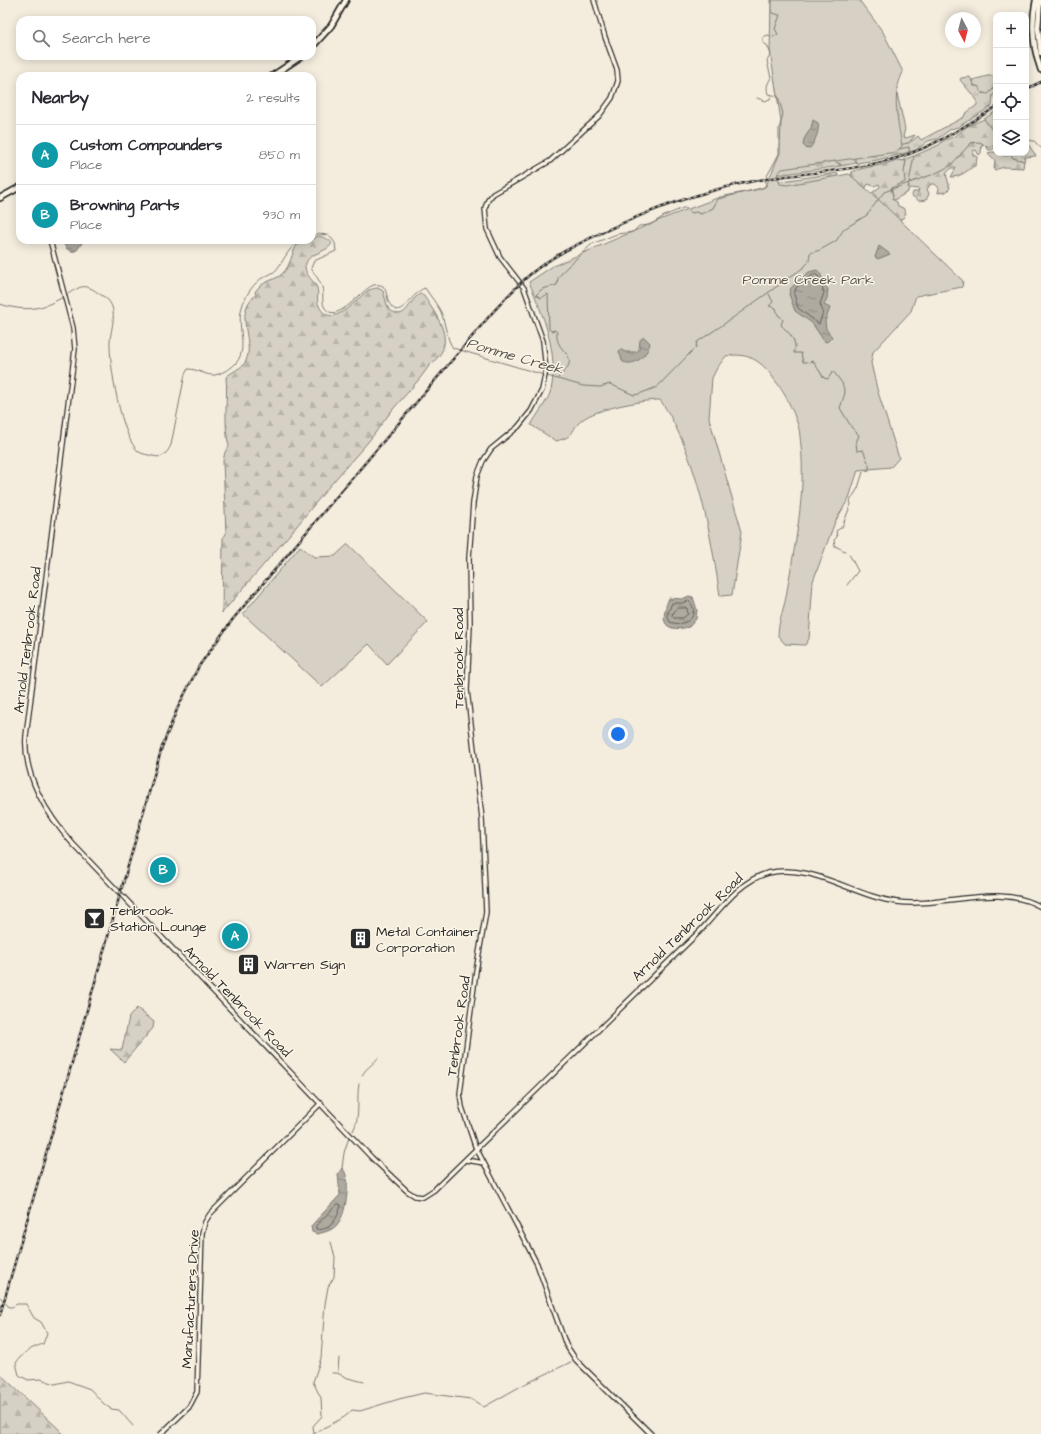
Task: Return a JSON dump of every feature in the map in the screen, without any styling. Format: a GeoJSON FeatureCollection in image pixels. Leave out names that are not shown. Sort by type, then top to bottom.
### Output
{"type":"FeatureCollection","features":[{"type":"Feature","properties":{"kind":"main road"},"geometry":{"type":"LineString","coordinates":[[316,43],[331,26],[346,0]]}},
{"type":"Feature","properties":{"kind":"main road"},"geometry":{"type":"LineString","coordinates":[[1036,0],[1033,28],[1036,53],[1041,70]]}},
{"type":"Feature","properties":{"kind":"main road"},"geometry":{"type":"LineString","coordinates":[[1040,0],[1038,28],[1041,53]]}},
{"type":"Feature","properties":{"kind":"main road"},"geometry":{"type":"LineString","coordinates":[[278,72],[296,60]]}},
{"type":"Feature","properties":{"kind":"main road"},"geometry":{"type":"LineString","coordinates":[[0,198],[16,189]]}},
{"type":"Feature","properties":{"kind":"street","name":"Tenbrook Road"},"geometry":{"type":"LineString","coordinates":[[594,0],[617,70],[618,81],[612,98],[599,116],[550,161],[493,194],[487,203],[484,212],[487,229],[495,247],[523,286],[542,336],[546,351],[545,378],[534,408],[520,425],[491,449],[483,461],[476,483],[470,540],[470,625],[467,690],[482,818],[486,912],[476,971],[460,1087],[462,1107],[472,1139],[537,1264],[561,1334],[569,1350],[580,1364],[650,1434]]}},
{"type":"Feature","properties":{"kind":"street","name":"Arnold Tenbrook Road"},"geometry":{"type":"LineString","coordinates":[[51,244],[71,321],[74,339],[74,356],[26,736],[26,757],[30,774],[46,806],[73,844],[386,1172],[414,1196],[423,1197],[430,1194],[700,931],[738,891],[750,881],[761,875],[780,871],[799,871],[872,897],[903,903],[925,903],[1004,896],[1023,899],[1041,907]]}},
{"type":"Feature","properties":{"kind":"street","name":"Manufacturers Drive"},"geometry":{"type":"LineString","coordinates":[[161,1434],[189,1407],[197,1392],[202,1235],[205,1222],[212,1212],[321,1103]]}},
{"type":"Feature","properties":{"kind":"street"},"geometry":{"type":"LineString","coordinates":[[472,1139],[478,1143],[484,1142]]}},
{"type":"Feature","properties":{"kind":"street"},"geometry":{"type":"LineString","coordinates":[[466,1160],[484,1163]]}},
{"type":"Feature","properties":{"kind":"green space","name":"Pomme Creek Park"},"geometry":{"type":"Polygon","coordinates":[[[771,0],[859,0],[883,32],[903,72],[899,81],[896,99],[897,117],[902,146],[896,152],[782,169],[777,174],[780,184],[787,185],[849,174],[878,199],[963,281],[962,287],[916,296],[911,311],[873,352],[871,363],[877,389],[899,458],[891,467],[858,470],[849,498],[835,522],[813,581],[809,639],[805,645],[785,644],[778,636],[799,518],[802,464],[798,425],[785,395],[765,367],[754,359],[741,355],[726,356],[712,378],[709,418],[742,532],[732,595],[720,596],[714,556],[696,478],[682,440],[670,415],[660,400],[631,403],[597,412],[582,420],[570,435],[556,441],[531,425],[550,394],[553,376],[553,362],[548,334],[529,282],[553,266],[662,219],[720,197],[760,189],[766,186],[780,153],[781,121],[770,51],[771,0]]]}},
{"type":"Feature","properties":{"kind":"green space"},"geometry":{"type":"Polygon","coordinates":[[[993,76],[993,89],[988,94],[982,93],[978,86],[974,86],[972,80],[993,76]]]}},
{"type":"Feature","properties":{"kind":"green space"},"geometry":{"type":"Polygon","coordinates":[[[970,77],[974,86],[978,86],[981,89],[993,90],[992,106],[958,127],[951,129],[937,139],[928,141],[916,150],[909,152],[909,147],[855,161],[857,163],[841,166],[840,163],[783,170],[898,145],[912,141],[918,136],[921,140],[964,117],[965,114],[977,105],[977,100],[960,80],[961,78],[970,77]]]}},
{"type":"Feature","properties":{"kind":"green space"},"geometry":{"type":"Polygon","coordinates":[[[886,78],[896,89],[905,129],[903,137],[906,138],[915,135],[909,143],[898,145],[886,78]]]}},
{"type":"Feature","properties":{"kind":"green space"},"geometry":{"type":"Polygon","coordinates":[[[993,113],[993,131],[984,119],[993,113]]]}},
{"type":"Feature","properties":{"kind":"green space"},"geometry":{"type":"Polygon","coordinates":[[[984,119],[993,131],[993,146],[989,148],[982,144],[981,153],[979,155],[976,150],[973,151],[973,155],[977,157],[976,165],[961,175],[951,177],[956,168],[951,168],[946,174],[950,188],[946,192],[938,193],[939,188],[935,184],[931,184],[927,189],[929,194],[926,200],[919,201],[912,196],[913,192],[918,192],[919,189],[908,188],[914,156],[957,135],[966,127],[984,119]]]}},
{"type":"Feature","properties":{"kind":"green space"},"geometry":{"type":"Polygon","coordinates":[[[1029,146],[1036,156],[1025,157],[1024,161],[1013,158],[1012,156],[1029,156],[1029,146]]]}},
{"type":"Feature","properties":{"kind":"green space"},"geometry":{"type":"Polygon","coordinates":[[[909,147],[909,152],[877,160],[857,163],[855,161],[855,158],[909,147]]]}},
{"type":"Feature","properties":{"kind":"green space"},"geometry":{"type":"Polygon","coordinates":[[[993,152],[993,156],[1012,156],[1013,158],[1024,161],[1023,168],[1004,167],[994,170],[995,160],[988,153],[993,152]]]}},
{"type":"Feature","properties":{"kind":"green space"},"geometry":{"type":"Polygon","coordinates":[[[914,156],[908,192],[894,200],[892,199],[893,196],[891,188],[902,176],[906,161],[903,160],[914,156]]]}},
{"type":"Feature","properties":{"kind":"green space"},"geometry":{"type":"Polygon","coordinates":[[[896,160],[906,161],[904,172],[905,182],[891,188],[893,196],[892,199],[897,202],[898,206],[903,208],[906,213],[903,218],[898,221],[869,195],[880,187],[879,184],[874,186],[868,184],[864,191],[851,176],[852,172],[857,170],[896,160]]]}},
{"type":"Feature","properties":{"kind":"green space"},"geometry":{"type":"Polygon","coordinates":[[[835,161],[841,166],[784,174],[779,174],[778,170],[784,168],[835,161]]]}},
{"type":"Feature","properties":{"kind":"green space"},"geometry":{"type":"Polygon","coordinates":[[[779,170],[778,176],[775,176],[776,171],[779,170]]]}},
{"type":"Feature","properties":{"kind":"green space"},"geometry":{"type":"Polygon","coordinates":[[[837,173],[838,177],[783,187],[777,182],[777,180],[782,181],[837,173]]]}},
{"type":"Feature","properties":{"kind":"green space"},"geometry":{"type":"Polygon","coordinates":[[[319,236],[331,242],[331,245],[325,250],[310,257],[305,267],[307,273],[317,288],[318,304],[324,313],[331,316],[338,314],[369,290],[378,288],[383,291],[388,308],[394,313],[399,314],[403,313],[420,294],[423,295],[428,301],[441,325],[444,333],[443,350],[366,444],[222,613],[223,538],[226,534],[223,461],[225,452],[229,446],[226,429],[226,377],[242,366],[248,356],[245,320],[249,302],[256,295],[255,292],[261,285],[280,276],[286,270],[297,245],[316,244],[316,237],[319,236]]]}},
{"type":"Feature","properties":{"kind":"green space"},"geometry":{"type":"Polygon","coordinates":[[[348,544],[428,622],[387,664],[369,644],[322,687],[243,614],[300,546],[314,557],[335,556],[348,544]]]}},
{"type":"Feature","properties":{"kind":"green space"},"geometry":{"type":"Polygon","coordinates":[[[137,1008],[154,1022],[153,1028],[124,1062],[110,1049],[122,1050],[129,1017],[137,1008]]]}},
{"type":"Feature","properties":{"kind":"green space"},"geometry":{"type":"Polygon","coordinates":[[[0,1374],[62,1432],[60,1434],[0,1434],[0,1374]]]}},
{"type":"Feature","properties":{"kind":"water"},"geometry":{"type":"Polygon","coordinates":[[[813,120],[818,123],[818,132],[812,145],[807,149],[803,145],[804,139],[811,128],[813,120]]]}},
{"type":"Feature","properties":{"kind":"water"},"geometry":{"type":"Polygon","coordinates":[[[64,244],[81,244],[77,250],[72,252],[66,248],[64,244]]]}},
{"type":"Feature","properties":{"kind":"water"},"geometry":{"type":"Polygon","coordinates":[[[879,246],[890,254],[878,259],[875,257],[879,246]]]}},
{"type":"Feature","properties":{"kind":"water"},"geometry":{"type":"Polygon","coordinates":[[[817,270],[821,275],[824,285],[828,289],[827,298],[824,305],[830,308],[825,321],[826,329],[832,337],[827,342],[824,341],[812,323],[795,311],[789,294],[791,288],[798,281],[809,272],[817,270]]]}},
{"type":"Feature","properties":{"kind":"water"},"geometry":{"type":"Polygon","coordinates":[[[644,337],[650,343],[644,355],[632,363],[623,362],[619,352],[620,349],[625,352],[636,352],[639,350],[640,340],[644,337]]]}},
{"type":"Feature","properties":{"kind":"water"},"geometry":{"type":"Polygon","coordinates":[[[689,596],[693,597],[697,610],[696,619],[689,627],[673,628],[668,626],[664,618],[669,598],[682,599],[689,596]]]}},
{"type":"Feature","properties":{"kind":"water"},"geometry":{"type":"Polygon","coordinates":[[[342,1168],[347,1179],[347,1195],[342,1217],[337,1225],[330,1230],[317,1234],[312,1232],[311,1226],[340,1195],[338,1174],[342,1168]]]}},
{"type":"Feature","properties":{"kind":"waterway"},"geometry":{"type":"LineString","coordinates":[[558,378],[566,370],[569,364],[569,359],[557,340],[557,332],[549,329],[548,294],[541,298],[536,295],[542,289],[557,285],[558,278],[565,269],[592,244],[617,234],[633,232],[639,226],[650,225],[664,216],[683,208],[686,208],[692,213],[696,212],[701,214],[713,208],[718,199],[765,187],[767,176],[779,154],[779,129],[783,114],[778,96],[768,94],[767,89],[771,78],[767,61],[771,54],[767,45],[763,43],[763,37],[768,35],[773,37],[778,34],[775,29],[780,15],[772,13],[772,0]]}},
{"type":"Feature","properties":{"kind":"waterway"},"geometry":{"type":"LineString","coordinates":[[757,98],[765,101],[770,99],[771,95]]}},
{"type":"Feature","properties":{"kind":"waterway","name":"Pomme Creek"},"geometry":{"type":"LineString","coordinates":[[1029,140],[1034,141],[1041,148]]}},
{"type":"Feature","properties":{"kind":"waterway","name":"Pomme Creek"},"geometry":{"type":"LineString","coordinates":[[872,208],[884,192],[934,174],[950,166],[971,143],[982,143],[989,150],[993,149]]}},
{"type":"Feature","properties":{"kind":"waterway","name":"Pomme Creek"},"geometry":{"type":"LineString","coordinates":[[809,261],[810,253],[820,250],[836,241],[844,229],[867,215],[871,210]]}},
{"type":"Feature","properties":{"kind":"waterway","name":"Pomme Creek"},"geometry":{"type":"LineString","coordinates":[[316,235],[329,235],[335,243],[336,251],[314,261],[311,268],[322,287],[324,306],[330,312],[336,312],[343,309],[369,287],[374,285],[383,286],[386,291],[389,304],[395,309],[399,310],[416,294],[425,288],[441,312],[453,348],[544,375]]}},
{"type":"Feature","properties":{"kind":"waterway","name":"Pomme Creek"},"geometry":{"type":"LineString","coordinates":[[66,295],[79,288],[85,287],[104,297],[111,304],[113,309],[113,320],[110,352],[117,400],[122,417],[127,432],[139,452],[159,457],[166,453],[171,445],[185,374],[188,369],[215,375],[229,369],[236,363],[242,349],[240,315],[243,303],[253,286],[260,279],[273,273],[295,244]]}},
{"type":"Feature","properties":{"kind":"waterway","name":"Pomme Creek"},"geometry":{"type":"LineString","coordinates":[[547,376],[583,386],[600,387],[610,384],[634,395],[657,387],[696,347],[697,342],[808,263]]}},
{"type":"Feature","properties":{"kind":"waterway"},"geometry":{"type":"LineString","coordinates":[[769,294],[773,302],[769,306],[776,308],[778,315],[783,319],[781,325],[793,338],[795,348]]}},
{"type":"Feature","properties":{"kind":"waterway","name":"Pomme Creek"},"geometry":{"type":"LineString","coordinates":[[0,304],[25,309],[47,305],[63,297]]}},
{"type":"Feature","properties":{"kind":"waterway"},"geometry":{"type":"LineString","coordinates":[[794,350],[794,353],[801,353],[803,362],[807,362]]}},
{"type":"Feature","properties":{"kind":"waterway"},"geometry":{"type":"LineString","coordinates":[[810,362],[813,361],[824,378],[828,379],[833,371],[842,383],[845,393],[840,408],[852,428],[859,435],[856,443],[857,451],[863,450],[868,462]]}},
{"type":"Feature","properties":{"kind":"waterway"},"geometry":{"type":"LineString","coordinates":[[845,551],[835,546],[834,540],[837,537],[836,531],[842,527],[851,504],[850,501],[858,488],[863,472],[869,470],[869,464]]}},
{"type":"Feature","properties":{"kind":"waterway"},"geometry":{"type":"LineString","coordinates":[[847,585],[858,571],[849,554]]}},
{"type":"Feature","properties":{"kind":"waterway"},"geometry":{"type":"LineString","coordinates":[[362,1076],[378,1058]]}},
{"type":"Feature","properties":{"kind":"waterway"},"geometry":{"type":"LineString","coordinates":[[353,1131],[358,1114],[359,1084]]}},
{"type":"Feature","properties":{"kind":"waterway"},"geometry":{"type":"LineString","coordinates":[[342,1168],[344,1153],[349,1137]]}},
{"type":"Feature","properties":{"kind":"waterway"},"geometry":{"type":"LineString","coordinates":[[314,1434],[313,1426],[322,1416],[321,1398],[313,1382],[321,1358],[325,1304],[328,1287],[334,1277],[335,1257],[331,1242]]}},
{"type":"Feature","properties":{"kind":"waterway"},"geometry":{"type":"LineString","coordinates":[[0,1297],[9,1307],[17,1304],[26,1304],[34,1318],[41,1322],[47,1333],[43,1344],[28,1351],[21,1356],[16,1363],[19,1375],[28,1380],[41,1379],[55,1384],[68,1381],[90,1389],[104,1404],[111,1409],[119,1410],[133,1426]]}},
{"type":"Feature","properties":{"kind":"waterway"},"geometry":{"type":"LineString","coordinates":[[338,1371],[339,1358]]}},
{"type":"Feature","properties":{"kind":"waterway"},"geometry":{"type":"LineString","coordinates":[[314,1434],[345,1417],[352,1410],[360,1411],[424,1393],[471,1399],[484,1407],[521,1386],[571,1362]]}},
{"type":"Feature","properties":{"kind":"waterway"},"geometry":{"type":"LineString","coordinates":[[332,1373],[337,1373],[348,1378],[364,1382]]}},
{"type":"Feature","properties":{"kind":"railway"},"geometry":{"type":"LineString","coordinates":[[1029,88],[1041,82]]}},
{"type":"Feature","properties":{"kind":"railway"},"geometry":{"type":"LineString","coordinates":[[0,1315],[162,747],[178,707],[199,666],[233,619],[492,313],[522,282],[549,260],[575,245],[621,224],[658,208],[696,195],[754,181],[846,169],[900,157],[938,141],[993,109]]}},
{"type":"Feature","properties":{"kind":"place","name":"Browning Parts"},"geometry":{"type":"Point","coordinates":[163,870]}},
{"type":"Feature","properties":{"kind":"place","name":"Tenbrook Station Lounge"},"geometry":{"type":"Point","coordinates":[95,918]}},
{"type":"Feature","properties":{"kind":"place","name":"Custom Compounders"},"geometry":{"type":"Point","coordinates":[235,936]}},
{"type":"Feature","properties":{"kind":"place","name":"Metal Container Corporation"},"geometry":{"type":"Point","coordinates":[360,939]}},
{"type":"Feature","properties":{"kind":"place","name":"Warren Sign"},"geometry":{"type":"Point","coordinates":[249,964]}}]}
